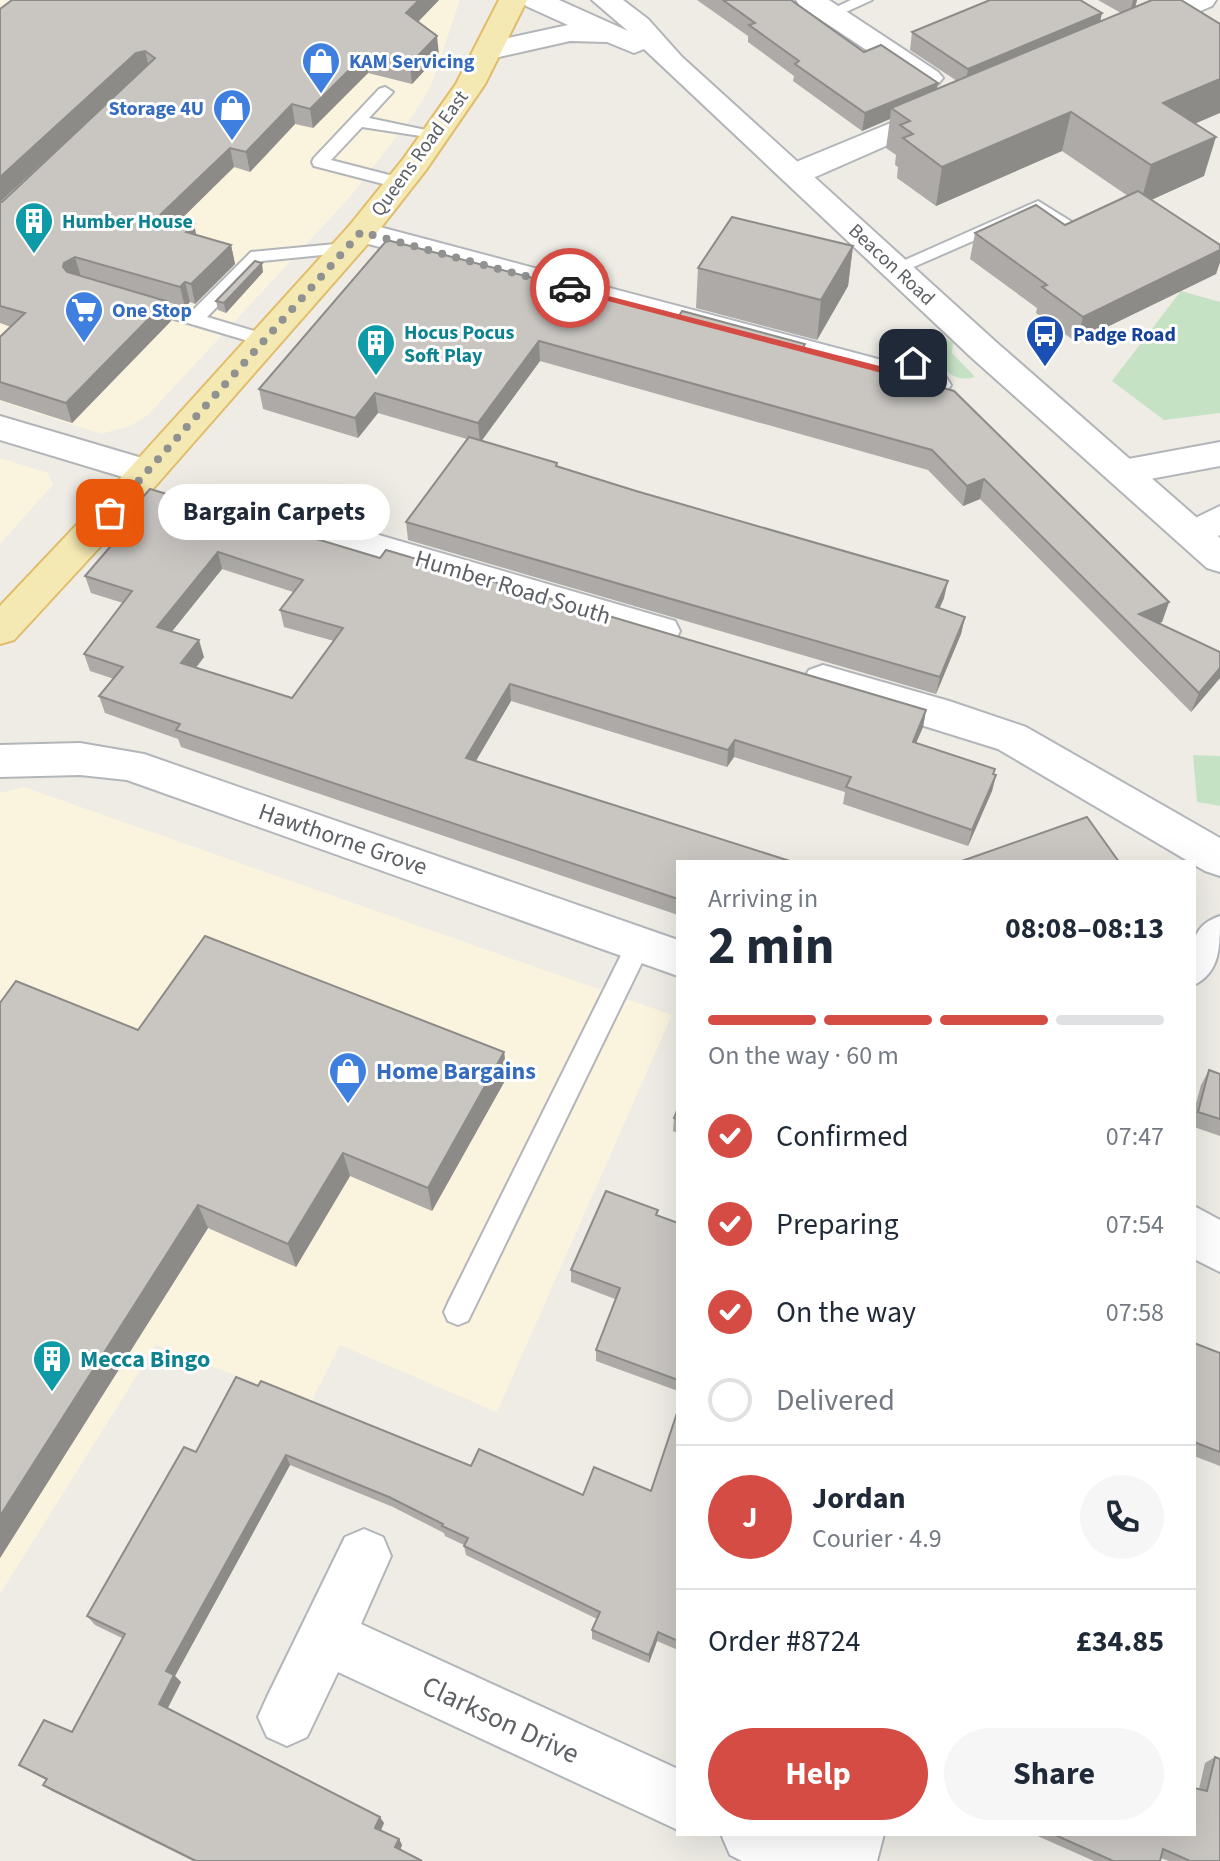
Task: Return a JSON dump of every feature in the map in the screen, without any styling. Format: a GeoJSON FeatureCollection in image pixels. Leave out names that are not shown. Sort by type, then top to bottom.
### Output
{"type":"FeatureCollection","features":[{"type":"Feature","properties":{"kind":"main road","name":"Queens Road East"},"geometry":{"type":"LineString","coordinates":[[0,630],[353,240],[434,136],[490,50],[513,0]]}},
{"type":"Feature","properties":{"kind":"street","name":"Beacon Road"},"geometry":{"type":"LineString","coordinates":[[536,0],[672,63]]}},
{"type":"Feature","properties":{"kind":"street","name":"Beacon Road"},"geometry":{"type":"LineString","coordinates":[[606,0],[638,25],[672,63],[1123,472],[1211,538]]}},
{"type":"Feature","properties":{"kind":"street"},"geometry":{"type":"LineString","coordinates":[[1118,31],[1202,0]]}},
{"type":"Feature","properties":{"kind":"street"},"geometry":{"type":"LineString","coordinates":[[795,174],[963,102],[820,7]]}},
{"type":"Feature","properties":{"kind":"street","name":"Beacon Road"},"geometry":{"type":"LineString","coordinates":[[490,50],[570,33],[615,34]]}},
{"type":"Feature","properties":{"kind":"street"},"geometry":{"type":"LineString","coordinates":[[353,240],[897,373],[931,369]]}},
{"type":"Feature","properties":{"kind":"street"},"geometry":{"type":"LineString","coordinates":[[0,428],[146,472]]}},
{"type":"Feature","properties":{"kind":"street"},"geometry":{"type":"LineString","coordinates":[[1123,472],[1220,454]]}},
{"type":"Feature","properties":{"kind":"street"},"geometry":{"type":"LineString","coordinates":[[335,533],[361,499]]}},
{"type":"Feature","properties":{"kind":"street","name":"Humber Road South"},"geometry":{"type":"LineString","coordinates":[[245,508],[701,643]]}},
{"type":"Feature","properties":{"kind":"street"},"geometry":{"type":"LineString","coordinates":[[792,671],[949,716],[1012,738],[1220,859]]}},
{"type":"Feature","properties":{"kind":"street","name":"Hawthorne Grove"},"geometry":{"type":"LineString","coordinates":[[0,761],[80,759],[129,765],[676,957]]}},
{"type":"Feature","properties":{"kind":"street"},"geometry":{"type":"LineString","coordinates":[[1196,964],[1220,934]]}},
{"type":"Feature","properties":{"kind":"street"},"geometry":{"type":"LineString","coordinates":[[1196,1231],[1220,1249]]}},
{"type":"Feature","properties":{"kind":"street"},"geometry":{"type":"LineString","coordinates":[[287,1717],[364,1556]]}},
{"type":"Feature","properties":{"kind":"street","name":"Clarkson Drive"},"geometry":{"type":"LineString","coordinates":[[325,1637],[676,1799]]}},
{"type":"Feature","properties":{"kind":"street"},"geometry":{"type":"LineString","coordinates":[[755,1836],[810,1861]]}},
{"type":"Feature","properties":{"kind":"street"},"geometry":{"type":"LineString","coordinates":[[847,1861],[853,1836]]}},
{"type":"Feature","properties":{"kind":"lane"},"geometry":{"type":"LineString","coordinates":[[820,7],[864,0]]}},
{"type":"Feature","properties":{"kind":"lane"},"geometry":{"type":"LineString","coordinates":[[385,92],[320,162],[399,183]]}},
{"type":"Feature","properties":{"kind":"lane"},"geometry":{"type":"LineString","coordinates":[[358,121],[434,136]]}},
{"type":"Feature","properties":{"kind":"lane"},"geometry":{"type":"LineString","coordinates":[[896,268],[1038,206],[1074,231]]}},
{"type":"Feature","properties":{"kind":"lane"},"geometry":{"type":"LineString","coordinates":[[194,320],[257,256],[353,240]]}},
{"type":"Feature","properties":{"kind":"lane"},"geometry":{"type":"LineString","coordinates":[[119,297],[265,340]]}},
{"type":"Feature","properties":{"kind":"lane"},"geometry":{"type":"LineString","coordinates":[[458,1312],[639,944]]}},
{"type":"Feature","properties":{"kind":"shaded area"},"geometry":{"type":"Polygon","coordinates":[[[0,0],[460,0],[431,86],[414,114],[350,197],[148,415],[130,426],[101,434],[0,401],[0,0]]]}},
{"type":"Feature","properties":{"kind":"shaded area"},"geometry":{"type":"Polygon","coordinates":[[[0,458],[48,473],[53,485],[0,544],[0,458]]]}},
{"type":"Feature","properties":{"kind":"shaded area"},"geometry":{"type":"Polygon","coordinates":[[[24,787],[672,1015],[497,1412],[340,1345],[310,1404],[156,1345],[0,1594],[0,793],[24,787]]]}},
{"type":"Feature","properties":{"kind":"green space"},"geometry":{"type":"Polygon","coordinates":[[[1181,291],[1220,302],[1220,413],[1164,420],[1112,381],[1181,291]]]}},
{"type":"Feature","properties":{"kind":"green space"},"geometry":{"type":"Polygon","coordinates":[[[946,338],[953,343],[952,353],[975,377],[964,379],[950,374],[939,362],[945,355],[944,348],[923,344],[946,338]]]}},
{"type":"Feature","properties":{"kind":"green space"},"geometry":{"type":"Polygon","coordinates":[[[1193,755],[1220,756],[1220,806],[1197,802],[1193,755]]]}},
{"type":"Feature","properties":{"kind":"building"},"geometry":{"type":"Polygon","coordinates":[[[12,0],[419,0],[406,13],[437,36],[410,64],[366,53],[310,109],[292,104],[246,152],[230,148],[161,214],[194,224],[186,232],[231,245],[191,284],[185,282],[180,287],[75,257],[64,263],[67,272],[166,301],[66,403],[0,382],[0,337],[25,313],[0,306],[0,202],[155,58],[145,51],[136,53],[0,177],[0,9],[12,0]]]}},
{"type":"Feature","properties":{"kind":"building"},"geometry":{"type":"Polygon","coordinates":[[[723,0],[791,0],[864,52],[881,45],[938,83],[865,113],[795,64],[799,61],[749,25],[755,23],[723,0]]]}},
{"type":"Feature","properties":{"kind":"building"},"geometry":{"type":"Polygon","coordinates":[[[990,0],[1080,0],[1102,13],[968,69],[912,32],[990,0]]]}},
{"type":"Feature","properties":{"kind":"building"},"geometry":{"type":"Polygon","coordinates":[[[1152,0],[1181,0],[1220,24],[1220,79],[1163,103],[1216,137],[1151,165],[1071,112],[942,167],[903,138],[913,134],[900,125],[910,121],[891,108],[1152,0]]]}},
{"type":"Feature","properties":{"kind":"building"},"geometry":{"type":"Polygon","coordinates":[[[1138,191],[1220,245],[1220,250],[1083,317],[1042,287],[1047,285],[975,233],[1036,205],[1065,225],[1138,191]]]}},
{"type":"Feature","properties":{"kind":"building"},"geometry":{"type":"Polygon","coordinates":[[[732,217],[853,246],[821,300],[698,268],[732,217]]]}},
{"type":"Feature","properties":{"kind":"building"},"geometry":{"type":"Polygon","coordinates":[[[387,240],[679,316],[682,311],[805,344],[802,349],[954,391],[1169,602],[1139,614],[1220,652],[1220,668],[1199,693],[984,479],[967,486],[932,450],[539,341],[478,423],[375,393],[355,418],[259,389],[387,240]]]}},
{"type":"Feature","properties":{"kind":"building"},"geometry":{"type":"Polygon","coordinates":[[[255,261],[262,263],[224,303],[216,301],[255,261]]]}},
{"type":"Feature","properties":{"kind":"building"},"geometry":{"type":"Polygon","coordinates":[[[469,437],[636,491],[948,581],[936,607],[965,617],[940,677],[406,522],[469,437]]]}},
{"type":"Feature","properties":{"kind":"building"},"geometry":{"type":"Polygon","coordinates":[[[150,489],[380,558],[386,550],[926,710],[913,742],[995,769],[993,774],[996,775],[972,830],[846,787],[851,777],[735,740],[728,750],[510,684],[466,758],[787,860],[676,860],[676,898],[176,730],[180,724],[99,696],[123,667],[84,654],[132,591],[85,576],[128,526],[119,524],[150,489]],[[218,552],[157,627],[199,640],[181,663],[292,698],[343,628],[280,610],[303,580],[218,552]]]}},
{"type":"Feature","properties":{"kind":"building"},"geometry":{"type":"Polygon","coordinates":[[[1087,817],[1118,860],[965,860],[1087,817]]]}},
{"type":"Feature","properties":{"kind":"building"},"geometry":{"type":"Polygon","coordinates":[[[205,936],[504,1052],[428,1188],[343,1153],[288,1244],[198,1205],[0,1516],[0,1003],[16,981],[138,1030],[205,936]]]}},
{"type":"Feature","properties":{"kind":"building"},"geometry":{"type":"Polygon","coordinates":[[[1209,1070],[1220,1074],[1220,1119],[1198,1112],[1209,1070]]]}},
{"type":"Feature","properties":{"kind":"building"},"geometry":{"type":"Polygon","coordinates":[[[606,1191],[658,1210],[656,1215],[676,1222],[676,1379],[596,1350],[620,1288],[571,1270],[606,1191]]]}},
{"type":"Feature","properties":{"kind":"building"},"geometry":{"type":"Polygon","coordinates":[[[1196,1344],[1220,1353],[1220,1452],[1196,1443],[1196,1344]]]}},
{"type":"Feature","properties":{"kind":"building"},"geometry":{"type":"Polygon","coordinates":[[[236,1377],[258,1386],[261,1381],[471,1466],[479,1449],[583,1495],[594,1467],[651,1491],[676,1416],[676,1640],[658,1632],[649,1655],[592,1630],[600,1612],[464,1546],[468,1538],[389,1497],[286,1455],[166,1671],[174,1675],[159,1704],[380,1817],[375,1828],[399,1839],[395,1847],[422,1861],[196,1861],[43,1785],[47,1779],[19,1765],[44,1720],[72,1732],[125,1634],[87,1616],[184,1447],[196,1452],[236,1377]]]}},
{"type":"Feature","properties":{"kind":"building"},"geometry":{"type":"Polygon","coordinates":[[[1215,1757],[1220,1759],[1220,1861],[1190,1861],[1163,1849],[1160,1861],[1113,1861],[1057,1836],[1196,1836],[1196,1788],[1207,1791],[1215,1757]]]}},
{"type":"Feature","properties":{"kind":"way so far"},"geometry":{"type":"LineString","coordinates":[[110,513],[361,232],[570,288]]}},
{"type":"Feature","properties":{"kind":"place","name":"KAM Servicing"},"geometry":{"type":"Point","coordinates":[321,95]}},
{"type":"Feature","properties":{"kind":"place","name":"Storage 4U"},"geometry":{"type":"Point","coordinates":[232,142]}},
{"type":"Feature","properties":{"kind":"place","name":"Humber House"},"geometry":{"type":"Point","coordinates":[34,255]}},
{"type":"Feature","properties":{"kind":"place","name":"One Stop"},"geometry":{"type":"Point","coordinates":[84,344]}},
{"type":"Feature","properties":{"kind":"place","name":"Padge Road"},"geometry":{"type":"Point","coordinates":[1045,368]}},
{"type":"Feature","properties":{"kind":"place","name":"Hocus Pocus Soft Play"},"geometry":{"type":"Point","coordinates":[376,377]}},
{"type":"Feature","properties":{"kind":"place","name":"Bargain Carpets"},"geometry":{"type":"Point","coordinates":[110,513]}},
{"type":"Feature","properties":{"kind":"place","name":"Home Bargains"},"geometry":{"type":"Point","coordinates":[348,1105]}},
{"type":"Feature","properties":{"kind":"place","name":"Mecca Bingo"},"geometry":{"type":"Point","coordinates":[52,1393]}},
{"type":"Feature","properties":{"kind":"route"},"geometry":{"type":"LineString","coordinates":[[570,288],[897,373],[913,363]]}}]}
